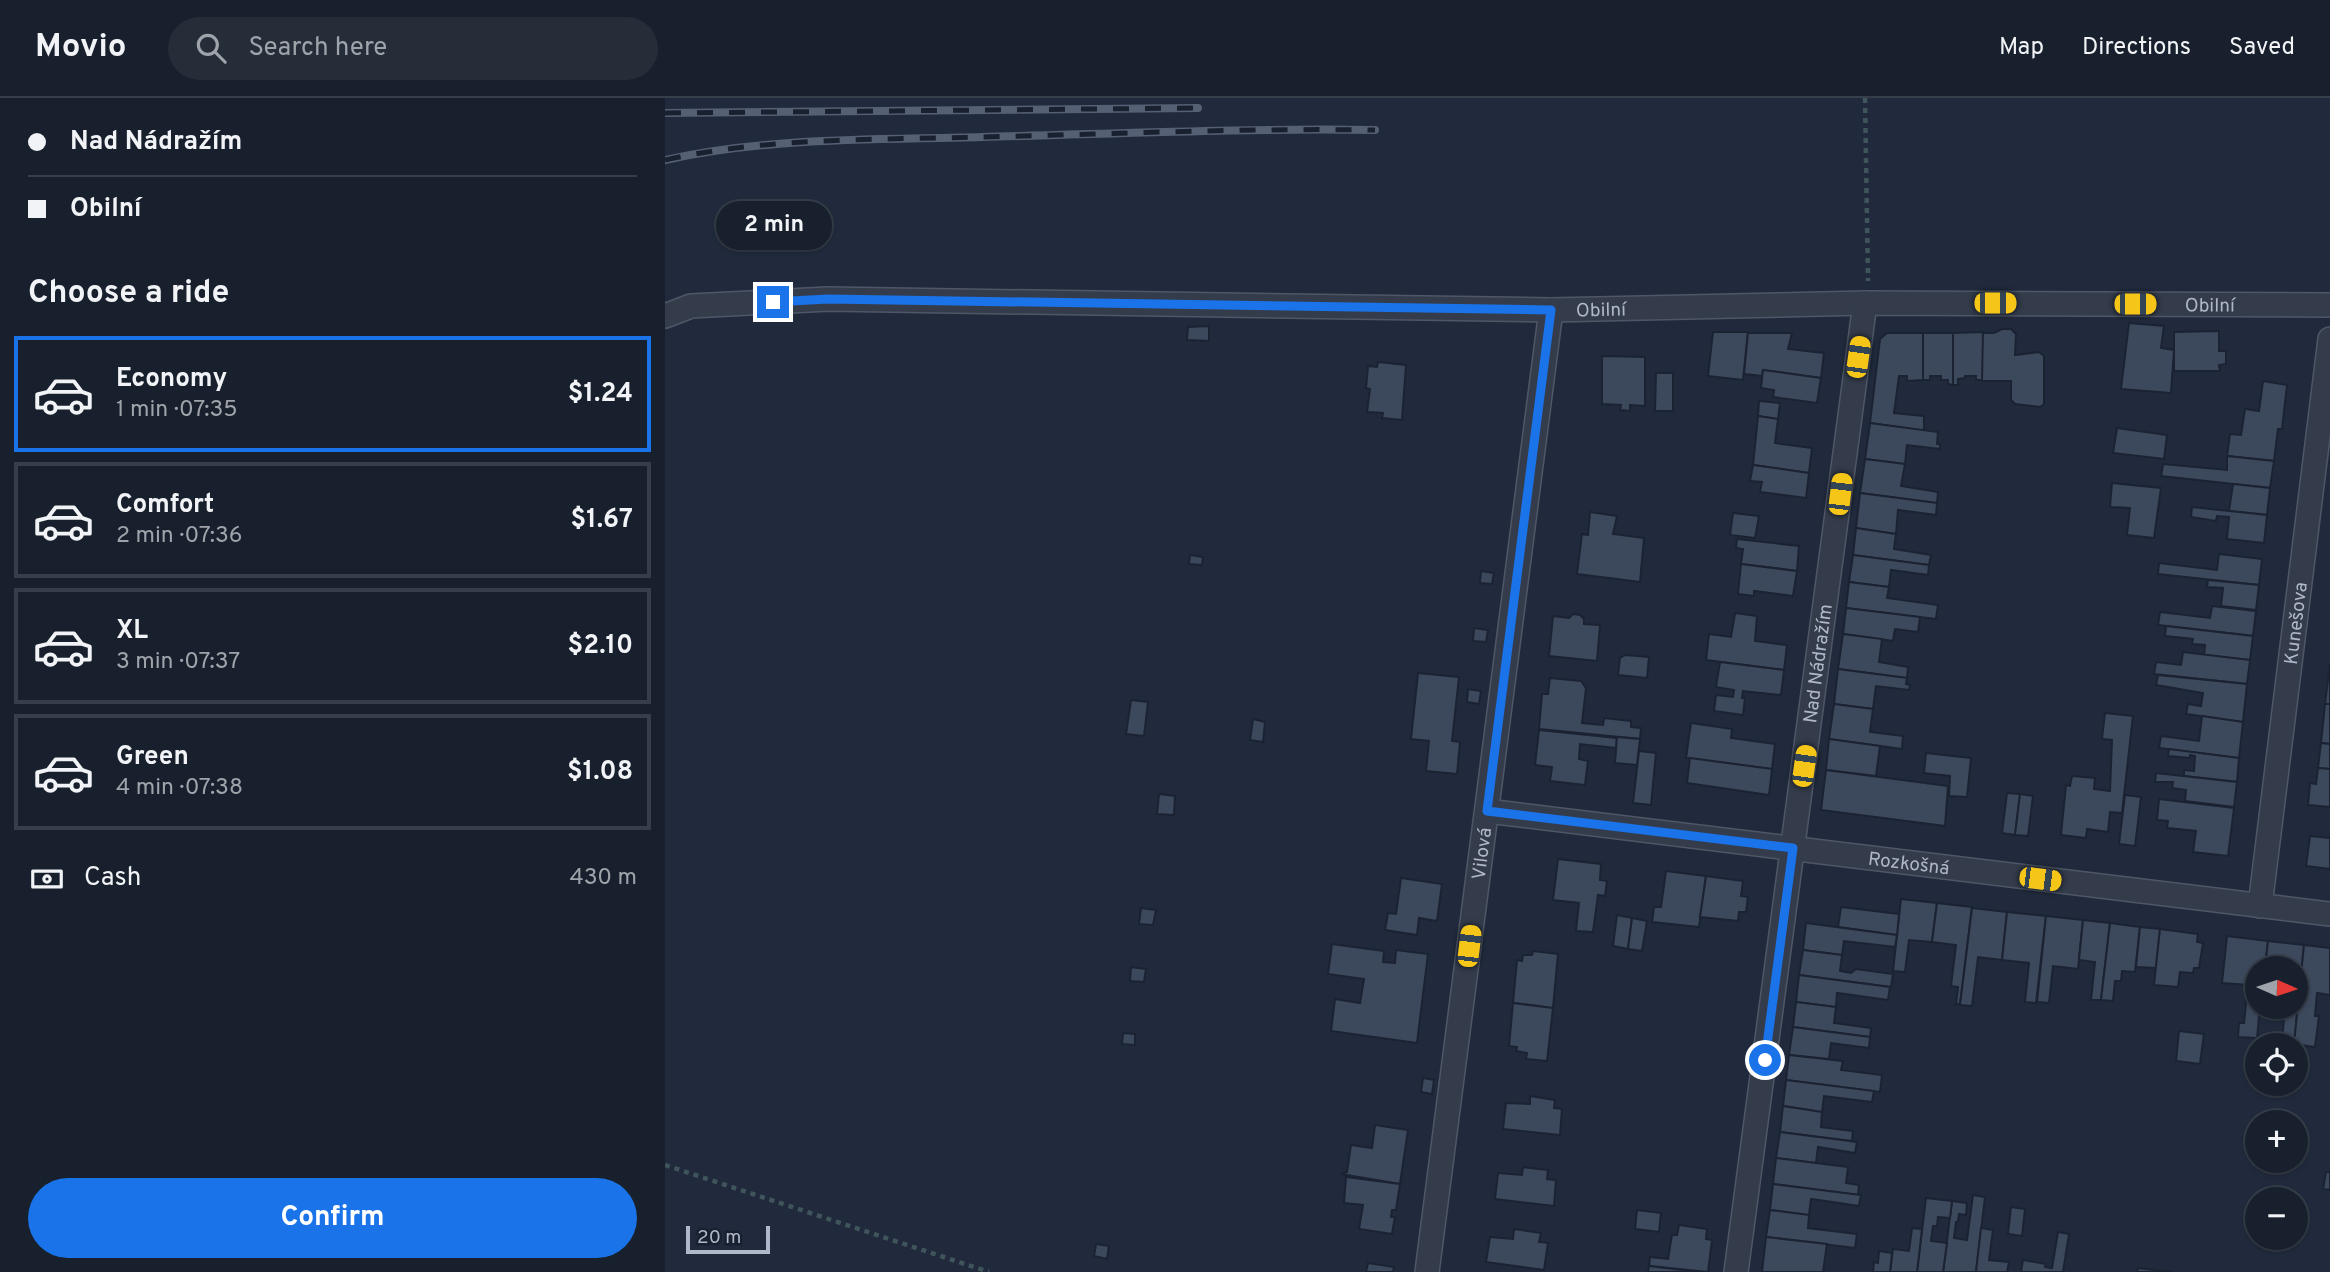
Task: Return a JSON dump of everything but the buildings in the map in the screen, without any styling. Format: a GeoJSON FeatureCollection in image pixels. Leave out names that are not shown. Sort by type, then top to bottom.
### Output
{"type":"FeatureCollection","features":[{"type":"Feature","properties":{"kind":"street","name":"Obilní"},"geometry":{"type":"LineString","coordinates":[[665,316],[691,306],[828,299],[1551,310],[1865,303],[2330,305]]}},
{"type":"Feature","properties":{"kind":"street","name":"Nad Nádražím"},"geometry":{"type":"LineString","coordinates":[[1736,1272],[1865,303]]}},
{"type":"Feature","properties":{"kind":"street","name":"Vilová"},"geometry":{"type":"LineString","coordinates":[[1427,1272],[1551,310]]}},
{"type":"Feature","properties":{"kind":"street","name":"Kunešova"},"geometry":{"type":"LineString","coordinates":[[2260,906],[2330,339]]}},
{"type":"Feature","properties":{"kind":"street","name":"Rozkošná"},"geometry":{"type":"LineString","coordinates":[[1487,811],[2330,914]]}},
{"type":"Feature","properties":{"kind":"path"},"geometry":{"type":"LineString","coordinates":[[1865,98],[1869,274]]}},
{"type":"Feature","properties":{"kind":"path"},"geometry":{"type":"LineString","coordinates":[[665,1165],[989,1272]]}},
{"type":"Feature","properties":{"kind":"railway"},"geometry":{"type":"LineString","coordinates":[[665,113],[1198,108]]}},
{"type":"Feature","properties":{"kind":"railway"},"geometry":{"type":"LineString","coordinates":[[665,160],[743,147],[823,141],[1375,130]]}},
{"type":"Feature","properties":{"kind":"route"},"geometry":{"type":"LineString","coordinates":[[773,302],[828,299],[1551,310],[1487,811],[1793,848],[1765,1060]]}}]}
